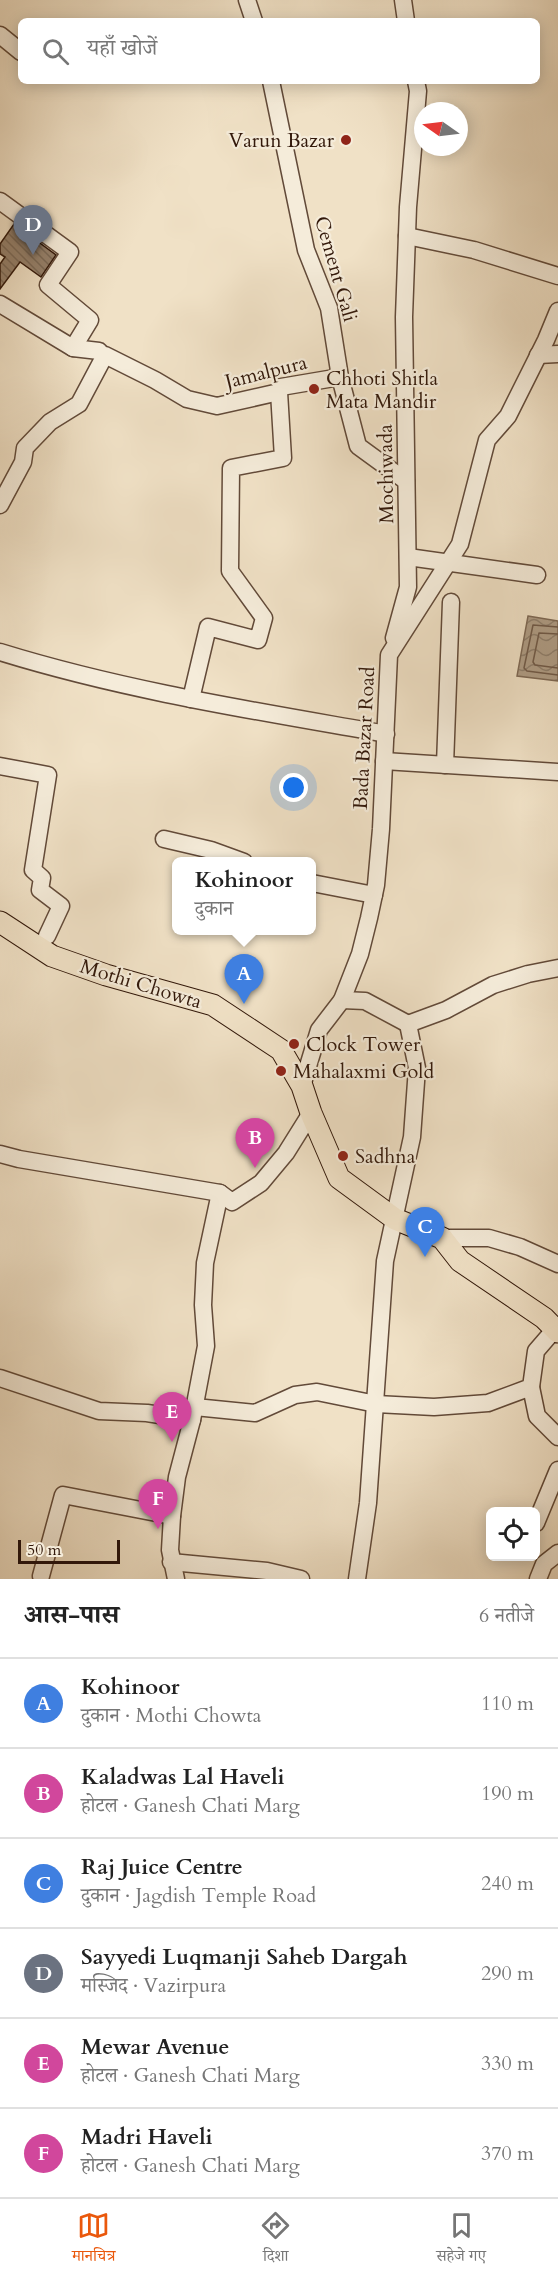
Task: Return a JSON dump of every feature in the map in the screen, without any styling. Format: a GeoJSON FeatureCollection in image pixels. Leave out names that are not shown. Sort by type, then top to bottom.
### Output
{"type":"FeatureCollection","features":[{"type":"Feature","properties":{"kind":"main road","name":"Mothi Chowta"},"geometry":{"type":"LineString","coordinates":[[0,922],[52,956],[106,975],[213,1005],[281,1050],[302,1086],[339,1178],[395,1219],[442,1238]]}},
{"type":"Feature","properties":{"kind":"main road"},"geometry":{"type":"LineString","coordinates":[[442,1238],[460,1260],[544,1318],[557,1330]]}},
{"type":"Feature","properties":{"kind":"street"},"geometry":{"type":"LineString","coordinates":[[247,0],[253,18]]}},
{"type":"Feature","properties":{"kind":"street"},"geometry":{"type":"LineString","coordinates":[[403,0],[406,18]]}},
{"type":"Feature","properties":{"kind":"street"},"geometry":{"type":"LineString","coordinates":[[0,35],[18,50]]}},
{"type":"Feature","properties":{"kind":"street","name":"Cement Gali"},"geometry":{"type":"LineString","coordinates":[[272,84],[295,204],[306,250],[329,308],[340,377],[358,446],[406,481]]}},
{"type":"Feature","properties":{"kind":"street","name":"Mochiwada"},"geometry":{"type":"LineString","coordinates":[[389,655],[408,587],[409,519],[406,481],[407,401],[404,317],[406,236],[418,91],[417,84]]}},
{"type":"Feature","properties":{"kind":"street"},"geometry":{"type":"LineString","coordinates":[[0,201],[70,252],[48,285],[90,320],[73,348],[0,304]]}},
{"type":"Feature","properties":{"kind":"street"},"geometry":{"type":"LineString","coordinates":[[406,236],[474,250],[558,276]]}},
{"type":"Feature","properties":{"kind":"street","name":"Bada Bazar Road"},"geometry":{"type":"LineString","coordinates":[[302,1086],[319,1030],[342,1000],[360,954],[374,895],[386,734],[389,655],[460,544],[488,440],[508,416],[558,311]]}},
{"type":"Feature","properties":{"kind":"street","name":"Jamalpura"},"geometry":{"type":"LineString","coordinates":[[73,348],[102,353],[187,399],[217,406],[279,393],[281,387],[340,377]]}},
{"type":"Feature","properties":{"kind":"street"},"geometry":{"type":"LineString","coordinates":[[0,505],[23,462],[25,448],[50,422],[79,404],[102,353]]}},
{"type":"Feature","properties":{"kind":"street"},"geometry":{"type":"LineString","coordinates":[[538,355],[558,354]]}},
{"type":"Feature","properties":{"kind":"street"},"geometry":{"type":"LineString","coordinates":[[191,699],[208,627],[258,640],[264,618],[230,571],[231,468],[283,458],[279,393]]}},
{"type":"Feature","properties":{"kind":"street"},"geometry":{"type":"LineString","coordinates":[[408,557],[537,575]]}},
{"type":"Feature","properties":{"kind":"street"},"geometry":{"type":"LineString","coordinates":[[445,765],[451,602]]}},
{"type":"Feature","properties":{"kind":"street"},"geometry":{"type":"LineString","coordinates":[[0,652],[63,671],[191,699],[386,734]]}},
{"type":"Feature","properties":{"kind":"street"},"geometry":{"type":"LineString","coordinates":[[384,761],[558,772]]}},
{"type":"Feature","properties":{"kind":"street"},"geometry":{"type":"LineString","coordinates":[[0,766],[48,775],[33,870],[42,878],[40,890],[61,906],[47,936]]}},
{"type":"Feature","properties":{"kind":"street"},"geometry":{"type":"LineString","coordinates":[[164,838],[232,857]]}},
{"type":"Feature","properties":{"kind":"street"},"geometry":{"type":"LineString","coordinates":[[316,884],[374,895]]}},
{"type":"Feature","properties":{"kind":"street"},"geometry":{"type":"LineString","coordinates":[[342,1000],[364,1001],[408,1024],[446,1010],[494,985],[528,974],[558,968]]}},
{"type":"Feature","properties":{"kind":"street"},"geometry":{"type":"LineString","coordinates":[[357,1579],[368,1503],[385,1261],[412,1137],[417,1068],[408,1024]]}},
{"type":"Feature","properties":{"kind":"street"},"geometry":{"type":"LineString","coordinates":[[0,1154],[220,1193],[232,1202],[261,1183],[286,1153],[311,1113]]}},
{"type":"Feature","properties":{"kind":"street"},"geometry":{"type":"LineString","coordinates":[[176,1579],[170,1551],[172,1516],[177,1477],[194,1414],[206,1346],[203,1305],[204,1263],[220,1193]]}},
{"type":"Feature","properties":{"kind":"street"},"geometry":{"type":"LineString","coordinates":[[442,1238],[489,1238],[520,1246],[558,1264]]}},
{"type":"Feature","properties":{"kind":"street"},"geometry":{"type":"LineString","coordinates":[[557,1330],[536,1351],[531,1387],[537,1416],[558,1437]]}},
{"type":"Feature","properties":{"kind":"street"},"geometry":{"type":"LineString","coordinates":[[0,1378],[99,1411],[194,1414],[255,1413],[295,1395],[317,1392],[376,1404],[434,1407],[488,1403],[531,1387]]}},
{"type":"Feature","properties":{"kind":"street"},"geometry":{"type":"LineString","coordinates":[[540,1513],[558,1470]]}},
{"type":"Feature","properties":{"kind":"street"},"geometry":{"type":"LineString","coordinates":[[41,1576],[63,1495],[172,1516]]}},
{"type":"Feature","properties":{"kind":"street"},"geometry":{"type":"LineString","coordinates":[[538,1579],[544,1564],[558,1553]]}},
{"type":"Feature","properties":{"kind":"street"},"geometry":{"type":"LineString","coordinates":[[171,1562],[267,1571],[302,1579]]}},
{"type":"Feature","properties":{"kind":"water"},"geometry":{"type":"Polygon","coordinates":[[[528,616],[558,621],[558,681],[517,676],[528,616]]]}},
{"type":"Feature","properties":{"kind":"building"},"geometry":{"type":"Polygon","coordinates":[[[14,224],[56,255],[41,277],[20,262],[0,289],[0,264],[5,257],[0,254],[0,244],[14,224]]]}},
{"type":"Feature","properties":{"kind":"place","name":"Varun Bazar"},"geometry":{"type":"Point","coordinates":[346,140]}},
{"type":"Feature","properties":{"kind":"place","name":"Sayyedi Luqmanji Saheb Dargah"},"geometry":{"type":"Point","coordinates":[33,255]}},
{"type":"Feature","properties":{"kind":"place","name":"Chhoti Shitla Mata Mandir"},"geometry":{"type":"Point","coordinates":[314,389]}},
{"type":"Feature","properties":{"kind":"place","name":"Kohinoor"},"geometry":{"type":"Point","coordinates":[244,1004]}},
{"type":"Feature","properties":{"kind":"place","name":"Clock Tower"},"geometry":{"type":"Point","coordinates":[294,1044]}},
{"type":"Feature","properties":{"kind":"place","name":"Mahalaxmi Gold"},"geometry":{"type":"Point","coordinates":[281,1071]}},
{"type":"Feature","properties":{"kind":"place","name":"Sadhna"},"geometry":{"type":"Point","coordinates":[343,1156]}},
{"type":"Feature","properties":{"kind":"place","name":"Kaladwas Lal Haveli"},"geometry":{"type":"Point","coordinates":[255,1168]}},
{"type":"Feature","properties":{"kind":"place","name":"Raj Juice Centre"},"geometry":{"type":"Point","coordinates":[425,1257]}},
{"type":"Feature","properties":{"kind":"place","name":"Mewar Avenue"},"geometry":{"type":"Point","coordinates":[172,1442]}},
{"type":"Feature","properties":{"kind":"place","name":"Madri Haveli"},"geometry":{"type":"Point","coordinates":[158,1529]}}]}
